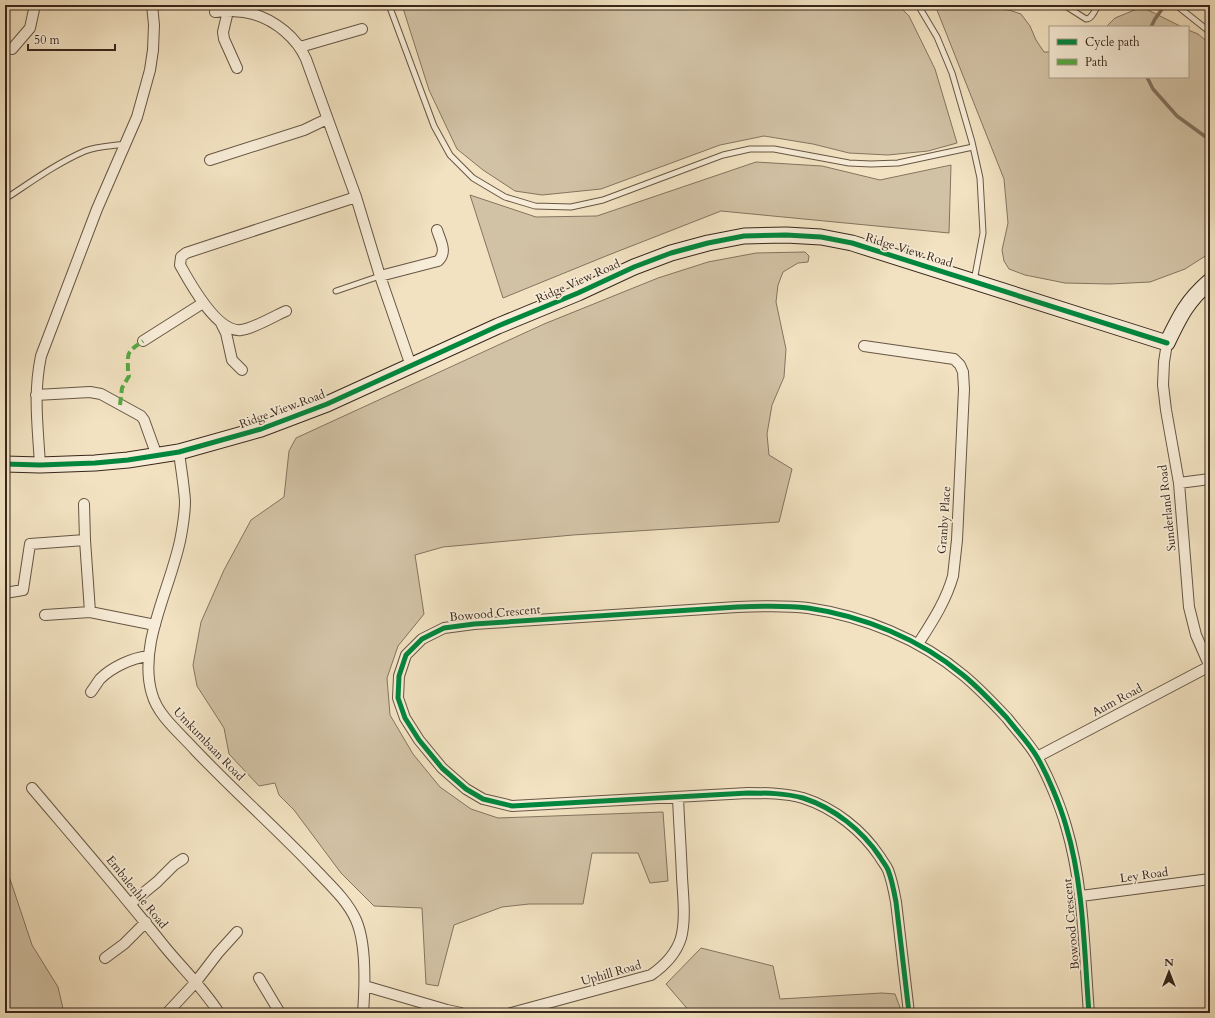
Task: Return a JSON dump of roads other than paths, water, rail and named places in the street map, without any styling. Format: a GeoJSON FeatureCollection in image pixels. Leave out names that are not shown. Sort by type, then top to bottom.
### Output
{"type":"FeatureCollection","features":[{"type":"Feature","properties":{"kind":"street"},"geometry":{"type":"LineString","coordinates":[[12,49],[30,28],[35,5]]}},
{"type":"Feature","properties":{"kind":"street"},"geometry":{"type":"LineString","coordinates":[[40,465],[36,395],[37,375],[41,356],[97,209],[137,117],[150,70],[153,50],[154,25],[152,5]]}},
{"type":"Feature","properties":{"kind":"street"},"geometry":{"type":"LineString","coordinates":[[231,9],[223,32],[224,39],[237,68]]}},
{"type":"Feature","properties":{"kind":"street"},"geometry":{"type":"LineString","coordinates":[[215,12],[231,9],[252,13],[267,19],[282,29],[300,47],[306,59],[356,197],[380,276],[411,366]]}},
{"type":"Feature","properties":{"kind":"street"},"geometry":{"type":"LineString","coordinates":[[300,47],[362,29]]}},
{"type":"Feature","properties":{"kind":"street"},"geometry":{"type":"LineString","coordinates":[[210,160],[304,130],[327,119]]}},
{"type":"Feature","properties":{"kind":"street"},"geometry":{"type":"LineString","coordinates":[[286,311],[242,330],[231,329],[221,322],[203,303],[180,265],[181,257],[186,253],[356,197]]}},
{"type":"Feature","properties":{"kind":"street"},"geometry":{"type":"LineString","coordinates":[[380,276],[438,261],[444,252],[437,230]]}},
{"type":"Feature","properties":{"kind":"street","name":"Ridge View Road"},"geometry":{"type":"LineString","coordinates":[[5,464],[40,465],[95,463],[157,456],[179,452],[261,429],[327,404],[498,326],[671,253],[708,243],[744,236],[786,235],[821,237],[852,243],[1167,343]]}},
{"type":"Feature","properties":{"kind":"street"},"geometry":{"type":"LineString","coordinates":[[1167,343],[1180,315],[1196,293],[1210,281]]}},
{"type":"Feature","properties":{"kind":"street"},"geometry":{"type":"LineString","coordinates":[[143,341],[203,303]]}},
{"type":"Feature","properties":{"kind":"street"},"geometry":{"type":"LineString","coordinates":[[221,322],[226,334],[232,360],[242,370]]}},
{"type":"Feature","properties":{"kind":"street","name":"Sunderland Road"},"geometry":{"type":"LineString","coordinates":[[1167,343],[1164,362],[1163,386],[1179,483],[1189,607],[1196,634],[1210,666]]}},
{"type":"Feature","properties":{"kind":"street","name":"Granby Place"},"geometry":{"type":"LineString","coordinates":[[864,346],[954,360],[960,365],[963,372],[964,388],[957,540],[953,576],[949,591],[918,644]]}},
{"type":"Feature","properties":{"kind":"street"},"geometry":{"type":"LineString","coordinates":[[36,395],[82,391],[101,394],[141,416],[144,420],[157,456]]}},
{"type":"Feature","properties":{"kind":"street","name":"Umkumbaan Road"},"geometry":{"type":"LineString","coordinates":[[179,452],[185,503],[181,536],[176,557],[149,645],[148,676],[152,695],[161,713],[214,770],[291,844],[345,901],[356,920],[364,961],[365,986],[363,1013]]}},
{"type":"Feature","properties":{"kind":"street"},"geometry":{"type":"LineString","coordinates":[[1179,483],[1210,479]]}},
{"type":"Feature","properties":{"kind":"street"},"geometry":{"type":"LineString","coordinates":[[84,504],[90,612]]}},
{"type":"Feature","properties":{"kind":"street"},"geometry":{"type":"LineString","coordinates":[[5,594],[23,590],[30,544],[85,540]]}},
{"type":"Feature","properties":{"kind":"street","name":"Bowood Crescent"},"geometry":{"type":"LineString","coordinates":[[909,1013],[893,885],[888,869],[874,848],[851,824],[828,808],[802,798],[776,794],[748,793],[512,806],[483,800],[466,789],[442,768],[419,740],[405,718],[398,698],[398,676],[406,654],[422,639],[444,628],[474,624],[737,607],[774,606],[809,608],[836,614],[872,624],[918,644],[950,665],[978,688],[1020,734],[1037,757],[1059,805],[1071,844],[1081,896],[1089,1013]]}},
{"type":"Feature","properties":{"kind":"street"},"geometry":{"type":"LineString","coordinates":[[45,616],[90,612],[155,625]]}},
{"type":"Feature","properties":{"kind":"street"},"geometry":{"type":"LineString","coordinates":[[91,692],[101,679],[120,665],[130,660],[148,656]]}},
{"type":"Feature","properties":{"kind":"street","name":"Aum Road"},"geometry":{"type":"LineString","coordinates":[[1037,757],[1210,666]]}},
{"type":"Feature","properties":{"kind":"street","name":"Embalenhle Road"},"geometry":{"type":"LineString","coordinates":[[32,788],[102,869],[195,983],[201,988],[219,1013]]}},
{"type":"Feature","properties":{"kind":"street","name":"Uphill Road"},"geometry":{"type":"LineString","coordinates":[[511,1013],[650,975],[661,968],[670,958],[681,938],[683,922],[684,901],[678,797]]}},
{"type":"Feature","properties":{"kind":"street"},"geometry":{"type":"LineString","coordinates":[[130,904],[157,882],[174,865],[183,859]]}},
{"type":"Feature","properties":{"kind":"street","name":"Ley Road"},"geometry":{"type":"LineString","coordinates":[[1081,896],[1210,880]]}},
{"type":"Feature","properties":{"kind":"street"},"geometry":{"type":"LineString","coordinates":[[105,958],[124,944],[146,922]]}},
{"type":"Feature","properties":{"kind":"street"},"geometry":{"type":"LineString","coordinates":[[167,1013],[195,983],[218,953],[237,932]]}},
{"type":"Feature","properties":{"kind":"street"},"geometry":{"type":"LineString","coordinates":[[259,978],[280,1013]]}},
{"type":"Feature","properties":{"kind":"street"},"geometry":{"type":"LineString","coordinates":[[365,986],[461,1013]]}},
{"type":"Feature","properties":{"kind":"lane"},"geometry":{"type":"LineString","coordinates":[[389,5],[434,126],[450,155],[473,178],[505,197],[535,206],[571,207],[603,200],[723,155],[750,150],[774,150],[849,163],[872,164],[898,163],[974,147]]}},
{"type":"Feature","properties":{"kind":"lane"},"geometry":{"type":"LineString","coordinates":[[918,5],[937,37],[952,73],[974,147],[980,178],[983,233],[974,281]]}},
{"type":"Feature","properties":{"kind":"lane"},"geometry":{"type":"LineString","coordinates":[[1064,5],[1086,19],[1089,19],[1098,5]]}},
{"type":"Feature","properties":{"kind":"lane"},"geometry":{"type":"LineString","coordinates":[[1176,5],[1210,32]]}},
{"type":"Feature","properties":{"kind":"lane"},"geometry":{"type":"LineString","coordinates":[[5,198],[40,176],[86,151],[106,146],[126,144]]}},
{"type":"Feature","properties":{"kind":"lane"},"geometry":{"type":"LineString","coordinates":[[336,291],[380,276]]}},
{"type":"Feature","properties":{"kind":"waterway"},"geometry":{"type":"LineString","coordinates":[[1152,26],[1165,5]]}},
{"type":"Feature","properties":{"kind":"waterway"},"geometry":{"type":"LineString","coordinates":[[1148,78],[1153,89],[1177,116],[1210,140]]}}]}
